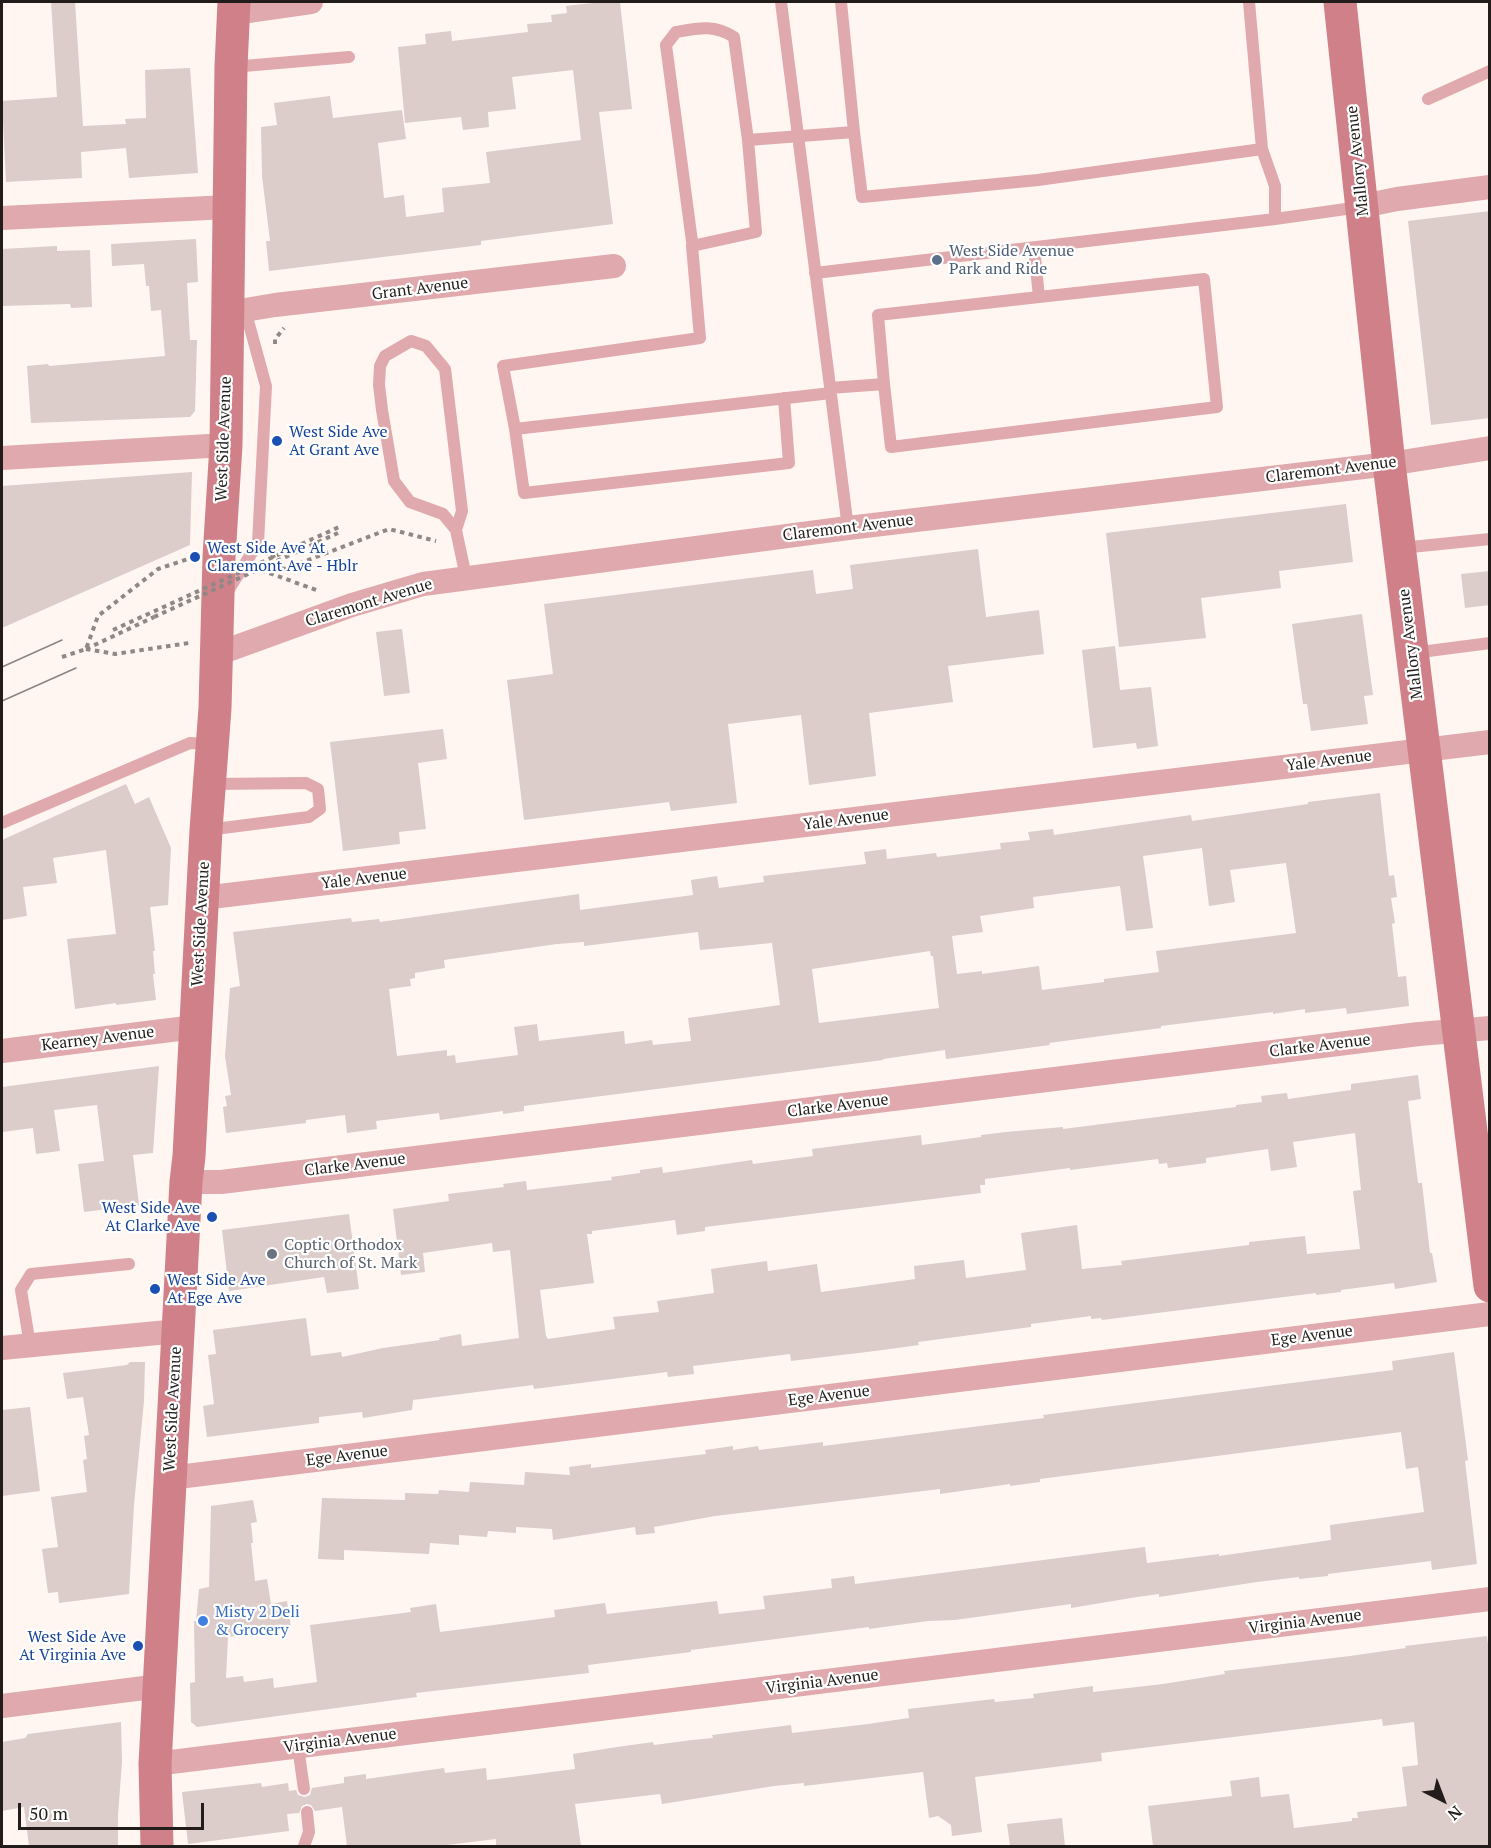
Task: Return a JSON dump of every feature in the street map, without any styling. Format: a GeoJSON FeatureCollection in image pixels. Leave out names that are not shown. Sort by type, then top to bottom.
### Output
{"type":"FeatureCollection","features":[{"type":"Feature","properties":{"kind":"main road","name":"Mallory Avenue"},"geometry":{"type":"LineString","coordinates":[[1340,2],[1389,464],[1424,749],[1474,1029],[1490,1286]]}},
{"type":"Feature","properties":{"kind":"main road","name":"West Side Avenue"},"geometry":{"type":"LineString","coordinates":[[157,1846],[155,1764],[206,830],[215,708],[203,649],[218,608],[226,445],[236,312],[228,245],[234,7]]}},
{"type":"Feature","properties":{"kind":"street"},"geometry":{"type":"LineString","coordinates":[[234,7],[311,2]]}},
{"type":"Feature","properties":{"kind":"street"},"geometry":{"type":"LineString","coordinates":[[1362,206],[1403,198],[1490,187]]}},
{"type":"Feature","properties":{"kind":"street"},"geometry":{"type":"LineString","coordinates":[[2,218],[229,207]]}},
{"type":"Feature","properties":{"kind":"street","name":"Grant Avenue"},"geometry":{"type":"LineString","coordinates":[[236,312],[614,266]]}},
{"type":"Feature","properties":{"kind":"street"},"geometry":{"type":"LineString","coordinates":[[2,458],[226,445]]}},
{"type":"Feature","properties":{"kind":"street","name":"Claremont Avenue"},"geometry":{"type":"LineString","coordinates":[[203,649],[423,584],[466,577],[848,528],[1389,464],[1490,448]]}},
{"type":"Feature","properties":{"kind":"street","name":"Yale Avenue"},"geometry":{"type":"LineString","coordinates":[[203,898],[1490,742]]}},
{"type":"Feature","properties":{"kind":"street","name":"Kearney Avenue"},"geometry":{"type":"LineString","coordinates":[[2,1051],[195,1027]]}},
{"type":"Feature","properties":{"kind":"street","name":"Clarke Avenue"},"geometry":{"type":"LineString","coordinates":[[186,1182],[221,1182],[1474,1029]]}},
{"type":"Feature","properties":{"kind":"street","name":"Ege Avenue"},"geometry":{"type":"LineString","coordinates":[[170,1478],[1490,1314]]}},
{"type":"Feature","properties":{"kind":"street"},"geometry":{"type":"LineString","coordinates":[[2,1348],[178,1331]]}},
{"type":"Feature","properties":{"kind":"street","name":"Virginia Avenue"},"geometry":{"type":"LineString","coordinates":[[155,1764],[1490,1599]]}},
{"type":"Feature","properties":{"kind":"street"},"geometry":{"type":"LineString","coordinates":[[2,1706],[160,1686]]}},
{"type":"Feature","properties":{"kind":"lane"},"geometry":{"type":"LineString","coordinates":[[781,2],[848,528]]}},
{"type":"Feature","properties":{"kind":"lane"},"geometry":{"type":"LineString","coordinates":[[841,2],[862,197],[1038,180],[1262,149]]}},
{"type":"Feature","properties":{"kind":"lane"},"geometry":{"type":"LineString","coordinates":[[1249,2],[1262,149],[1275,186],[1275,219]]}},
{"type":"Feature","properties":{"kind":"lane"},"geometry":{"type":"LineString","coordinates":[[693,249],[692,246],[756,232],[748,140],[734,37],[723,29],[701,28],[676,32],[666,45],[693,249],[700,338],[503,366],[525,493],[789,463],[784,398]]}},
{"type":"Feature","properties":{"kind":"lane"},"geometry":{"type":"LineString","coordinates":[[231,67],[349,57]]}},
{"type":"Feature","properties":{"kind":"lane"},"geometry":{"type":"LineString","coordinates":[[1428,99],[1490,71]]}},
{"type":"Feature","properties":{"kind":"lane"},"geometry":{"type":"LineString","coordinates":[[748,140],[854,132]]}},
{"type":"Feature","properties":{"kind":"lane"},"geometry":{"type":"LineString","coordinates":[[815,273],[1275,219],[1362,206]]}},
{"type":"Feature","properties":{"kind":"lane"},"geometry":{"type":"LineString","coordinates":[[1034,248],[1038,297]]}},
{"type":"Feature","properties":{"kind":"lane"},"geometry":{"type":"LineString","coordinates":[[1204,279],[1217,407],[891,447],[878,315],[1038,297],[1204,279]]}},
{"type":"Feature","properties":{"kind":"lane"},"geometry":{"type":"LineString","coordinates":[[218,608],[258,543],[266,386],[236,312]]}},
{"type":"Feature","properties":{"kind":"lane"},"geometry":{"type":"LineString","coordinates":[[456,530],[462,511],[445,369],[426,346],[411,341],[385,356],[380,366],[381,403],[394,481],[410,502],[443,514],[456,530],[466,577]]}},
{"type":"Feature","properties":{"kind":"lane"},"geometry":{"type":"LineString","coordinates":[[515,429],[884,384]]}},
{"type":"Feature","properties":{"kind":"lane"},"geometry":{"type":"LineString","coordinates":[[1399,548],[1490,539]]}},
{"type":"Feature","properties":{"kind":"lane"},"geometry":{"type":"LineString","coordinates":[[1412,654],[1490,643]]}},
{"type":"Feature","properties":{"kind":"lane"},"geometry":{"type":"LineString","coordinates":[[2,823],[190,743],[211,744]]}},
{"type":"Feature","properties":{"kind":"lane"},"geometry":{"type":"LineString","coordinates":[[206,830],[309,817],[320,809],[318,789],[306,783],[209,784]]}},
{"type":"Feature","properties":{"kind":"lane"},"geometry":{"type":"LineString","coordinates":[[30,1345],[21,1290],[31,1274],[129,1264]]}},
{"type":"Feature","properties":{"kind":"lane"},"geometry":{"type":"LineString","coordinates":[[297,1747],[304,1789]]}},
{"type":"Feature","properties":{"kind":"lane"},"geometry":{"type":"LineString","coordinates":[[304,1846],[309,1832],[307,1812]]}},
{"type":"Feature","properties":{"kind":"path"},"geometry":{"type":"LineString","coordinates":[[276,350],[275,339],[284,327]]}},
{"type":"Feature","properties":{"kind":"path"},"geometry":{"type":"LineString","coordinates":[[113,630],[339,527]]}},
{"type":"Feature","properties":{"kind":"path"},"geometry":{"type":"LineString","coordinates":[[270,550],[280,568],[285,569],[389,529],[436,541]]}},
{"type":"Feature","properties":{"kind":"path"},"geometry":{"type":"LineString","coordinates":[[62,657],[86,649],[338,533]]}},
{"type":"Feature","properties":{"kind":"path"},"geometry":{"type":"LineString","coordinates":[[86,649],[98,616],[158,569],[195,557]]}},
{"type":"Feature","properties":{"kind":"path"},"geometry":{"type":"LineString","coordinates":[[245,565],[352,605]]}},
{"type":"Feature","properties":{"kind":"path"},"geometry":{"type":"LineString","coordinates":[[86,649],[115,654],[203,649]]}},
{"type":"Feature","properties":{"kind":"building"},"geometry":{"type":"Polygon","coordinates":[[[51,2],[75,2],[83,126],[126,124],[125,119],[146,118],[145,70],[190,68],[198,173],[129,178],[126,148],[81,152],[82,178],[6,182],[2,101],[57,97],[51,2]]]}},
{"type":"Feature","properties":{"kind":"building"},"geometry":{"type":"Polygon","coordinates":[[[620,2],[632,109],[599,112],[613,224],[481,241],[481,245],[269,271],[266,241],[270,241],[262,176],[261,127],[277,125],[274,103],[330,96],[333,118],[402,110],[406,139],[378,143],[384,198],[404,195],[406,217],[444,212],[442,188],[490,183],[486,152],[581,140],[573,70],[512,77],[516,109],[488,112],[489,127],[463,130],[461,117],[405,123],[398,47],[426,44],[425,34],[451,31],[452,41],[528,32],[527,24],[552,22],[551,15],[567,13],[566,6],[620,2]]]}},
{"type":"Feature","properties":{"kind":"building"},"geometry":{"type":"Polygon","coordinates":[[[1490,211],[1490,418],[1431,425],[1408,221],[1490,211]]]}},
{"type":"Feature","properties":{"kind":"building"},"geometry":{"type":"Polygon","coordinates":[[[196,239],[198,282],[187,283],[190,340],[197,340],[195,411],[190,417],[31,423],[27,366],[165,356],[161,310],[151,311],[144,264],[112,266],[111,244],[196,239]]]}},
{"type":"Feature","properties":{"kind":"building"},"geometry":{"type":"Polygon","coordinates":[[[57,246],[57,251],[90,250],[92,307],[71,308],[70,304],[2,306],[2,249],[57,246]]]}},
{"type":"Feature","properties":{"kind":"building"},"geometry":{"type":"Polygon","coordinates":[[[192,472],[190,545],[2,628],[2,486],[192,472]]]}},
{"type":"Feature","properties":{"kind":"building"},"geometry":{"type":"Polygon","coordinates":[[[1346,504],[1353,562],[1279,571],[1281,588],[1201,598],[1206,638],[1119,647],[1106,533],[1346,504]]]}},
{"type":"Feature","properties":{"kind":"building"},"geometry":{"type":"Polygon","coordinates":[[[978,549],[986,617],[1039,610],[1044,654],[948,666],[953,702],[869,713],[876,776],[809,785],[801,715],[728,724],[737,803],[671,811],[669,802],[524,820],[507,680],[553,674],[544,604],[813,570],[816,594],[853,589],[850,565],[978,549]]]}},
{"type":"Feature","properties":{"kind":"building"},"geometry":{"type":"Polygon","coordinates":[[[1490,571],[1490,605],[1465,608],[1461,574],[1490,571]]]}},
{"type":"Feature","properties":{"kind":"building"},"geometry":{"type":"Polygon","coordinates":[[[1362,614],[1373,695],[1364,696],[1368,724],[1311,731],[1307,704],[1303,704],[1292,624],[1362,614]]]}},
{"type":"Feature","properties":{"kind":"building"},"geometry":{"type":"Polygon","coordinates":[[[402,629],[410,693],[384,696],[376,632],[402,629]]]}},
{"type":"Feature","properties":{"kind":"building"},"geometry":{"type":"Polygon","coordinates":[[[1115,646],[1120,690],[1151,687],[1158,746],[1137,749],[1136,743],[1093,748],[1082,650],[1115,646]]]}},
{"type":"Feature","properties":{"kind":"building"},"geometry":{"type":"Polygon","coordinates":[[[443,729],[447,759],[418,763],[426,829],[399,832],[400,844],[343,851],[330,742],[443,729]]]}},
{"type":"Feature","properties":{"kind":"building"},"geometry":{"type":"Polygon","coordinates":[[[126,784],[135,804],[149,797],[171,848],[168,905],[150,907],[155,951],[153,951],[155,974],[153,974],[156,1000],[75,1009],[67,939],[116,934],[106,850],[53,858],[57,883],[23,887],[27,916],[2,920],[2,840],[126,784]]]}},
{"type":"Feature","properties":{"kind":"building"},"geometry":{"type":"Polygon","coordinates":[[[1380,793],[1389,876],[1394,875],[1397,897],[1391,898],[1398,977],[1406,976],[1409,1006],[1347,1014],[1346,1008],[1305,1013],[1305,1009],[1273,1014],[1273,1012],[1161,1026],[1161,1028],[946,1059],[945,1050],[524,1106],[524,1111],[503,1114],[503,1111],[440,1120],[439,1113],[376,1121],[377,1129],[347,1133],[345,1115],[306,1120],[306,1123],[226,1133],[223,1107],[227,1106],[225,1096],[231,1095],[225,1056],[230,988],[240,986],[233,932],[351,918],[352,922],[379,919],[380,922],[579,894],[580,910],[693,895],[691,880],[717,876],[719,888],[764,882],[763,876],[866,864],[864,852],[886,849],[887,859],[936,853],[937,857],[1001,849],[1000,843],[1030,840],[1028,832],[1053,829],[1054,835],[1191,815],[1192,821],[1308,804],[1308,802],[1380,793]],[[1202,848],[1143,856],[1153,928],[1126,931],[1120,886],[1033,897],[1034,908],[980,916],[983,932],[952,936],[957,974],[982,971],[982,974],[1039,966],[1042,990],[1159,972],[1156,951],[1296,933],[1286,863],[1230,870],[1235,902],[1209,906],[1202,848]],[[698,932],[584,946],[584,942],[557,944],[444,960],[445,968],[415,973],[415,978],[410,979],[411,986],[389,989],[397,1056],[447,1050],[447,1056],[455,1055],[456,1063],[518,1055],[514,1027],[537,1024],[539,1041],[624,1031],[625,1044],[652,1040],[653,1045],[691,1041],[688,1018],[780,1005],[772,943],[700,950],[698,932]],[[930,951],[812,969],[819,1023],[939,1008],[933,956],[930,951]]]}},
{"type":"Feature","properties":{"kind":"building"},"geometry":{"type":"Polygon","coordinates":[[[159,1066],[153,1153],[133,1155],[139,1205],[84,1212],[78,1164],[104,1161],[97,1105],[54,1110],[60,1151],[36,1154],[33,1128],[2,1132],[2,1087],[159,1066]]]}},
{"type":"Feature","properties":{"kind":"building"},"geometry":{"type":"Polygon","coordinates":[[[1418,1075],[1421,1099],[1408,1101],[1418,1183],[1422,1183],[1430,1253],[1432,1253],[1437,1282],[1395,1289],[1394,1283],[1341,1290],[1341,1292],[1316,1295],[1316,1293],[1102,1320],[1101,1318],[1091,1319],[1091,1316],[1031,1324],[1031,1327],[918,1342],[919,1345],[875,1351],[791,1361],[790,1354],[693,1366],[694,1374],[668,1377],[667,1372],[534,1389],[533,1385],[413,1400],[412,1410],[363,1418],[362,1412],[319,1417],[319,1423],[207,1437],[203,1406],[214,1404],[208,1355],[216,1354],[213,1330],[306,1318],[311,1356],[341,1352],[342,1357],[383,1348],[440,1340],[439,1338],[461,1334],[462,1346],[519,1338],[510,1250],[493,1252],[492,1243],[423,1253],[425,1272],[401,1275],[393,1209],[449,1201],[448,1194],[504,1187],[503,1184],[526,1181],[527,1190],[612,1180],[611,1177],[662,1167],[663,1173],[752,1160],[753,1164],[813,1156],[812,1149],[921,1135],[922,1145],[1006,1132],[1063,1127],[1063,1129],[1236,1107],[1236,1105],[1262,1102],[1261,1096],[1287,1093],[1288,1099],[1351,1090],[1351,1084],[1418,1075]],[[1355,1133],[1293,1142],[1297,1167],[1271,1171],[1268,1149],[1206,1158],[1206,1163],[1168,1168],[1167,1163],[1159,1164],[1158,1159],[985,1179],[985,1185],[980,1185],[981,1193],[705,1227],[705,1231],[677,1235],[675,1220],[592,1231],[592,1234],[587,1234],[594,1283],[540,1290],[546,1336],[548,1339],[615,1329],[613,1317],[659,1312],[657,1301],[714,1293],[711,1269],[767,1261],[768,1271],[817,1264],[821,1292],[915,1279],[914,1266],[964,1260],[966,1278],[1026,1270],[1021,1233],[1077,1225],[1082,1269],[1122,1265],[1121,1261],[1249,1245],[1249,1242],[1305,1236],[1307,1254],[1360,1249],[1353,1191],[1361,1190],[1355,1133]]]}},
{"type":"Feature","properties":{"kind":"building","name":"Coptic Orthodox Church of St. Mark"},"geometry":{"type":"Polygon","coordinates":[[[349,1214],[359,1289],[327,1293],[324,1277],[229,1291],[222,1230],[349,1214]]]}},
{"type":"Feature","properties":{"kind":"building"},"geometry":{"type":"Polygon","coordinates":[[[1454,1352],[1468,1460],[1465,1461],[1477,1564],[1432,1570],[1431,1561],[1328,1574],[1328,1576],[1257,1582],[1159,1597],[1159,1594],[1071,1608],[1071,1604],[955,1620],[928,1621],[869,1629],[869,1627],[588,1665],[589,1673],[416,1693],[417,1697],[197,1727],[191,1722],[190,1683],[195,1682],[194,1621],[196,1621],[199,1589],[209,1587],[211,1506],[253,1500],[257,1522],[251,1523],[255,1581],[267,1579],[271,1604],[287,1601],[291,1628],[228,1637],[226,1678],[243,1676],[244,1682],[273,1678],[274,1688],[317,1682],[310,1625],[411,1612],[410,1608],[436,1604],[440,1632],[555,1617],[554,1610],[605,1603],[607,1614],[717,1601],[719,1614],[765,1609],[763,1596],[832,1588],[831,1579],[854,1576],[855,1584],[1145,1547],[1147,1563],[1219,1554],[1219,1556],[1331,1540],[1330,1525],[1424,1512],[1418,1467],[1406,1469],[1401,1432],[1040,1479],[1040,1482],[1010,1486],[1010,1484],[940,1494],[940,1489],[715,1516],[654,1527],[655,1533],[636,1535],[635,1527],[553,1540],[552,1529],[516,1527],[516,1533],[488,1531],[487,1537],[459,1535],[459,1545],[430,1543],[429,1554],[344,1550],[344,1560],[318,1559],[322,1498],[405,1500],[405,1493],[438,1494],[439,1490],[469,1492],[470,1482],[524,1485],[525,1472],[570,1475],[569,1467],[591,1464],[591,1468],[706,1454],[705,1450],[733,1446],[733,1450],[758,1446],[759,1450],[823,1442],[823,1446],[1044,1418],[1043,1415],[1393,1370],[1392,1361],[1454,1352]]]}},
{"type":"Feature","properties":{"kind":"building"},"geometry":{"type":"Polygon","coordinates":[[[130,1362],[145,1362],[129,1594],[59,1603],[58,1592],[48,1593],[42,1549],[58,1547],[51,1497],[87,1492],[83,1460],[87,1459],[84,1436],[89,1435],[83,1397],[67,1399],[63,1373],[127,1365],[130,1362]]]}},
{"type":"Feature","properties":{"kind":"building"},"geometry":{"type":"Polygon","coordinates":[[[30,1407],[40,1491],[2,1496],[2,1410],[30,1407]]]}},
{"type":"Feature","properties":{"kind":"building"},"geometry":{"type":"Polygon","coordinates":[[[1487,1636],[1490,1660],[1490,1846],[1153,1846],[1148,1806],[1232,1796],[1230,1781],[1259,1777],[1261,1797],[1289,1794],[1294,1828],[1352,1821],[1352,1818],[1358,1818],[1357,1812],[1407,1806],[1402,1767],[1418,1765],[1414,1722],[1383,1726],[1382,1719],[1101,1753],[1102,1761],[975,1777],[982,1832],[952,1836],[951,1825],[938,1816],[929,1818],[923,1772],[804,1786],[804,1783],[774,1786],[662,1804],[660,1794],[575,1804],[581,1846],[496,1846],[496,1839],[439,1846],[347,1846],[342,1807],[315,1811],[311,1805],[307,1804],[302,1806],[299,1813],[287,1814],[289,1831],[188,1844],[182,1792],[261,1783],[262,1787],[288,1783],[289,1791],[296,1790],[298,1795],[305,1797],[310,1795],[312,1788],[344,1783],[344,1777],[366,1774],[366,1779],[444,1768],[445,1773],[486,1768],[487,1780],[575,1769],[573,1754],[617,1747],[713,1738],[712,1735],[791,1725],[792,1733],[868,1724],[909,1718],[908,1709],[994,1699],[995,1702],[1034,1698],[1033,1694],[1093,1686],[1093,1692],[1163,1684],[1225,1674],[1224,1671],[1487,1636]]]}},
{"type":"Feature","properties":{"kind":"building"},"geometry":{"type":"Polygon","coordinates":[[[121,1722],[122,1762],[118,1846],[29,1846],[24,1807],[2,1811],[2,1742],[25,1738],[28,1734],[121,1722]]]}},
{"type":"Feature","properties":{"kind":"building"},"geometry":{"type":"Polygon","coordinates":[[[1062,1818],[1065,1846],[1010,1846],[1007,1824],[1062,1818]]]}},
{"type":"Feature","properties":{"kind":"tram line"},"geometry":{"type":"LineString","coordinates":[[2,667],[62,640]]}},
{"type":"Feature","properties":{"kind":"tram line"},"geometry":{"type":"LineString","coordinates":[[2,701],[76,668]]}},
{"type":"Feature","properties":{"kind":"place","name":"West Side Avenue Park and Ride"},"geometry":{"type":"Point","coordinates":[937,260]}},
{"type":"Feature","properties":{"kind":"place","name":"West Side Ave At Grant Ave"},"geometry":{"type":"Point","coordinates":[277,441]}},
{"type":"Feature","properties":{"kind":"place","name":"West Side Ave At Claremont Ave - Hblr"},"geometry":{"type":"Point","coordinates":[195,557]}},
{"type":"Feature","properties":{"kind":"place","name":"West Side Ave At Clarke Ave"},"geometry":{"type":"Point","coordinates":[212,1217]}},
{"type":"Feature","properties":{"kind":"place","name":"Coptic Orthodox Church of St. Mark"},"geometry":{"type":"Point","coordinates":[272,1254]}},
{"type":"Feature","properties":{"kind":"place","name":"West Side Ave At Ege Ave"},"geometry":{"type":"Point","coordinates":[155,1289]}},
{"type":"Feature","properties":{"kind":"place","name":"Misty 2 Deli & Grocery"},"geometry":{"type":"Point","coordinates":[203,1621]}},
{"type":"Feature","properties":{"kind":"place","name":"West Side Ave At Virginia Ave"},"geometry":{"type":"Point","coordinates":[138,1646]}}]}
